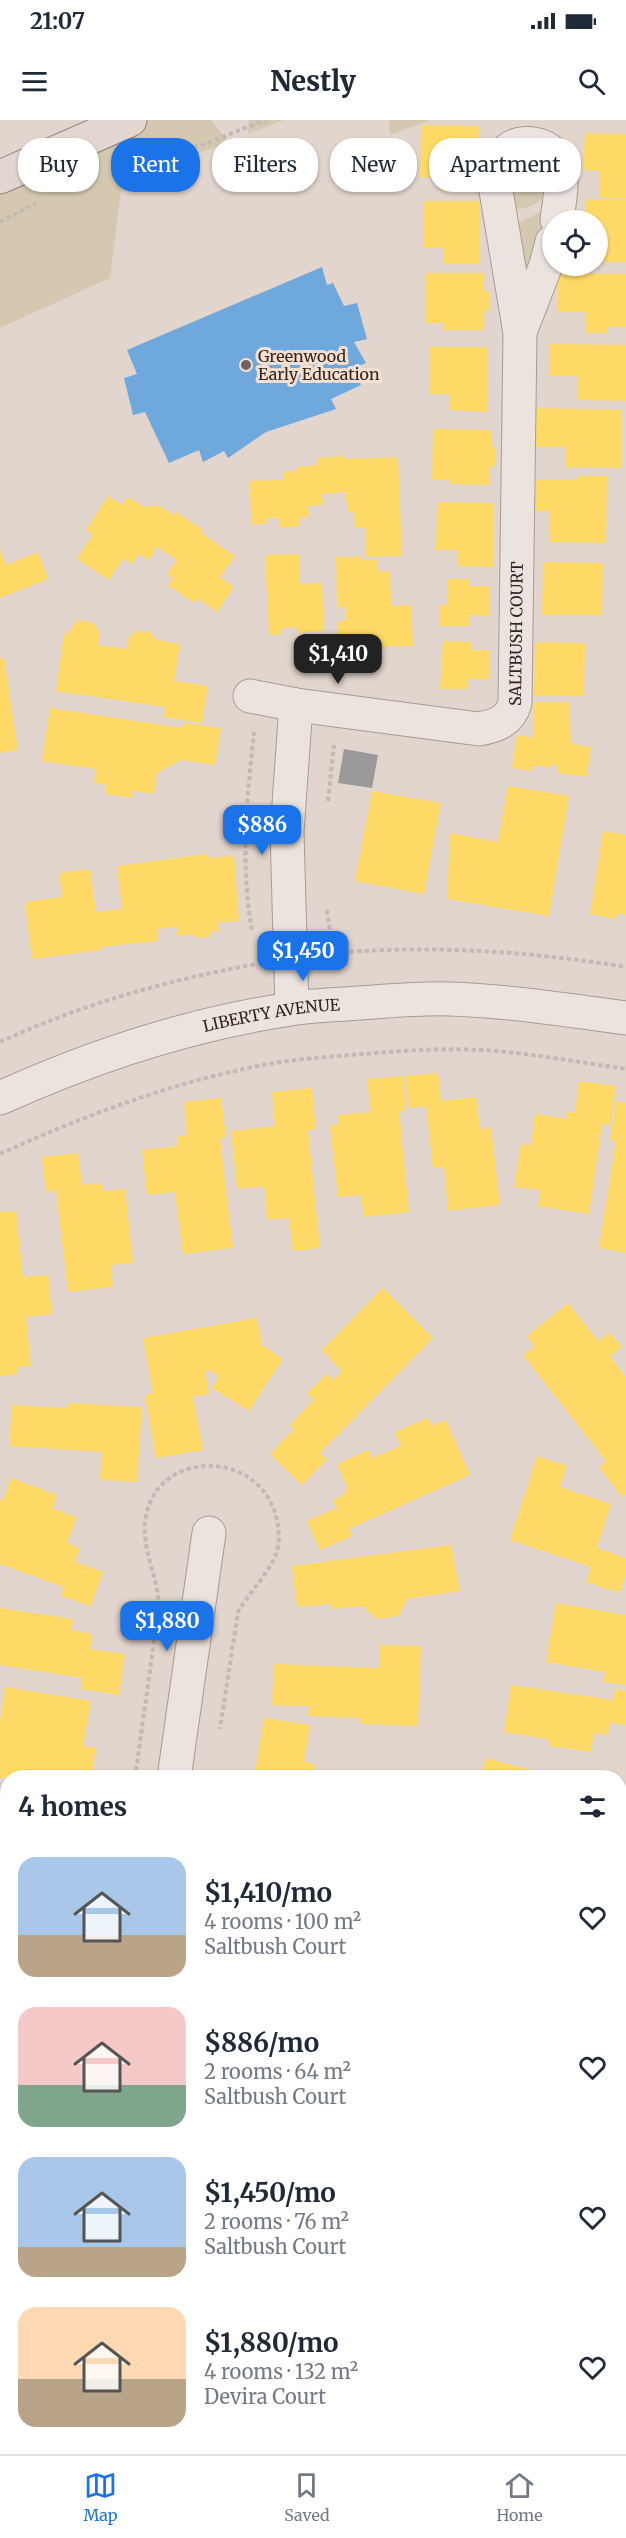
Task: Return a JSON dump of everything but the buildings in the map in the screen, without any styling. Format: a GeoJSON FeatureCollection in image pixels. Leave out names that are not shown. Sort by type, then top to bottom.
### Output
{"type":"FeatureCollection","features":[{"type":"Feature","properties":{"kind":"main road"},"geometry":{"type":"LineString","coordinates":[[0,177],[130,120]]}},
{"type":"Feature","properties":{"kind":"street","name":"SALTBUSH COURT"},"geometry":{"type":"LineString","coordinates":[[250,696],[296,705],[479,729],[497,725],[513,712],[515,703],[520,333],[495,184],[498,164],[508,149],[531,144],[539,145],[554,154],[558,160],[561,179],[558,210]]}},
{"type":"Feature","properties":{"kind":"street","name":"SALTBUSH COURT"},"geometry":{"type":"LineString","coordinates":[[520,333],[542,275]]}},
{"type":"Feature","properties":{"kind":"street"},"geometry":{"type":"LineString","coordinates":[[292,1008],[287,832],[296,705]]}},
{"type":"Feature","properties":{"kind":"street","name":"LIBERTY AVENUE"},"geometry":{"type":"LineString","coordinates":[[0,1098],[57,1072],[134,1046],[209,1024],[292,1008],[409,999],[448,999],[537,1005],[626,1018]]}},
{"type":"Feature","properties":{"kind":"street"},"geometry":{"type":"LineString","coordinates":[[175,1770],[210,1533]]}},
{"type":"Feature","properties":{"kind":"path"},"geometry":{"type":"LineString","coordinates":[[200,145],[265,120]]}},
{"type":"Feature","properties":{"kind":"path"},"geometry":{"type":"LineString","coordinates":[[0,222],[41,201]]}},
{"type":"Feature","properties":{"kind":"path"},"geometry":{"type":"LineString","coordinates":[[327,810],[334,745]]}},
{"type":"Feature","properties":{"kind":"path"},"geometry":{"type":"LineString","coordinates":[[327,905],[333,953],[401,949],[478,950],[526,953],[626,967]]}},
{"type":"Feature","properties":{"kind":"path"},"geometry":{"type":"LineString","coordinates":[[0,1042],[61,1016],[141,989],[257,964]]}},
{"type":"Feature","properties":{"kind":"path"},"geometry":{"type":"LineString","coordinates":[[0,1154],[65,1125],[134,1099],[209,1077],[265,1065],[326,1056],[421,1050],[479,1050],[626,1069]]}},
{"type":"Feature","properties":{"kind":"shaded area"},"geometry":{"type":"Polygon","coordinates":[[[131,120],[211,120],[225,138],[212,138],[212,148],[200,153],[200,138],[111,138],[111,192],[121,192],[110,278],[0,328],[0,179],[18,171],[18,192],[99,192],[99,138],[91,138],[131,120]]]}},
{"type":"Feature","properties":{"kind":"shaded area"},"geometry":{"type":"Polygon","coordinates":[[[249,120],[284,120],[248,134],[249,120]]]}},
{"type":"Feature","properties":{"kind":"shaded area"},"geometry":{"type":"Polygon","coordinates":[[[389,120],[430,120],[390,135],[389,120]]]}},
{"type":"Feature","properties":{"kind":"shaded area"},"geometry":{"type":"Polygon","coordinates":[[[510,192],[549,193],[538,202],[520,209],[515,209],[510,192]]]}},
{"type":"Feature","properties":{"kind":"shaded area"},"geometry":{"type":"Polygon","coordinates":[[[542,211],[542,237],[529,281],[515,233],[519,223],[542,211]]]}},
{"type":"Feature","properties":{"kind":"place","name":"Greenwood Early Education"},"geometry":{"type":"Point","coordinates":[246,365]}}]}
